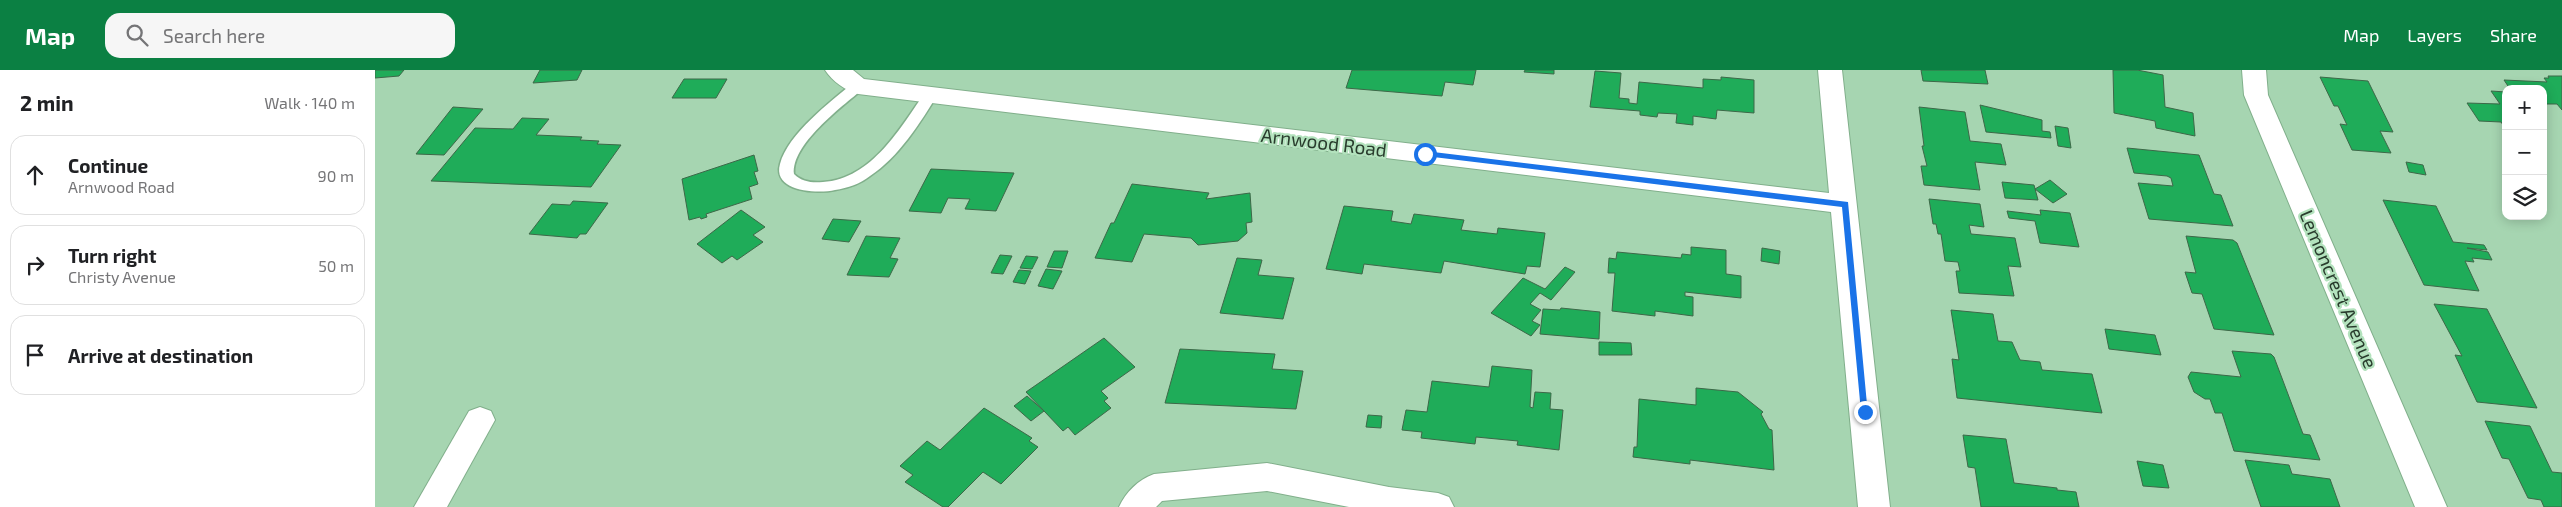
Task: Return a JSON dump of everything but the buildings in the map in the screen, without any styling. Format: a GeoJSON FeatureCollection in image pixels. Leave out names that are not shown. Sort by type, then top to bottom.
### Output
{"type":"FeatureCollection","features":[{"type":"Feature","properties":{"kind":"street"},"geometry":{"type":"LineString","coordinates":[[837,70],[858,86]]}},
{"type":"Feature","properties":{"kind":"street"},"geometry":{"type":"LineString","coordinates":[[1830,70],[1845,204],[1874,507]]}},
{"type":"Feature","properties":{"kind":"street","name":"Lemoncrest Avenue"},"geometry":{"type":"LineString","coordinates":[[2254,70],[2257,95],[2431,507]]}},
{"type":"Feature","properties":{"kind":"street","name":"Arnwood Road"},"geometry":{"type":"LineString","coordinates":[[858,86],[1845,204]]}},
{"type":"Feature","properties":{"kind":"street"},"geometry":{"type":"LineString","coordinates":[[430,507],[480,420]]}},
{"type":"Feature","properties":{"kind":"street"},"geometry":{"type":"LineString","coordinates":[[1135,507],[1154,488],[1267,477],[1389,501],[1438,507]]}},
{"type":"Feature","properties":{"kind":"lane"},"geometry":{"type":"LineString","coordinates":[[858,86],[801,139],[785,166],[786,174],[793,182],[807,187],[833,186],[855,179],[871,168],[887,152],[931,94]]}},
{"type":"Feature","properties":{"kind":"route"},"geometry":{"type":"LineString","coordinates":[[1425,154],[1845,204],[1865,412]]}}]}
